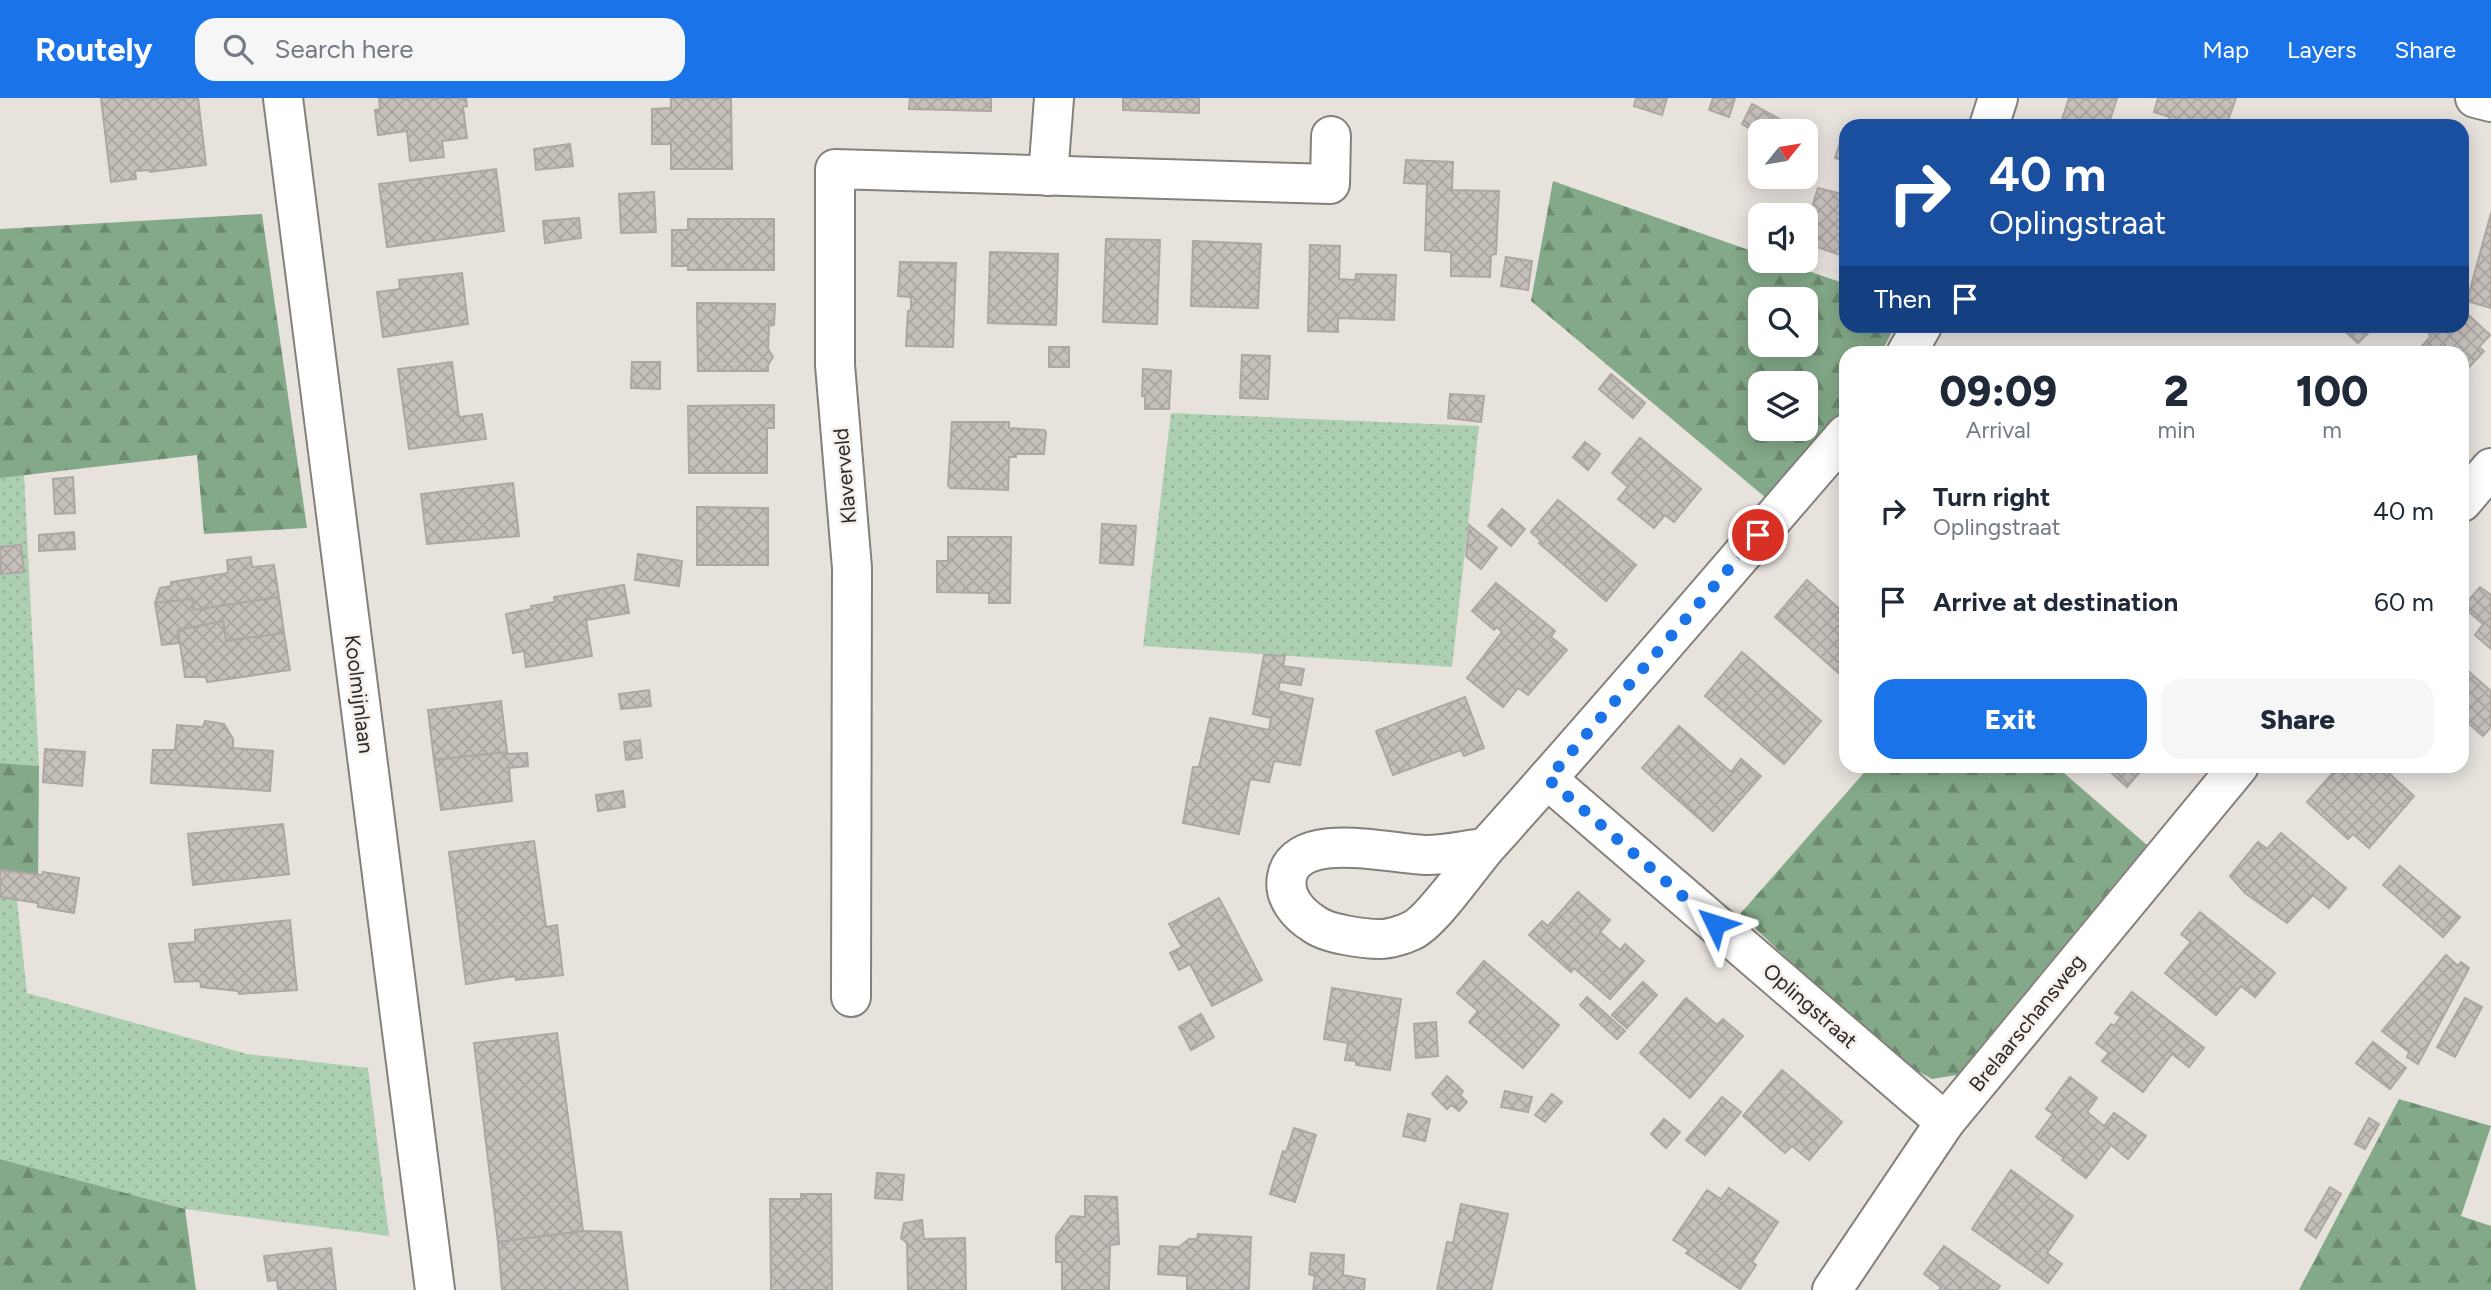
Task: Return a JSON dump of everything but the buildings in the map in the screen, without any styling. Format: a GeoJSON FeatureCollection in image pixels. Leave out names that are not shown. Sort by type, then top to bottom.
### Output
{"type":"FeatureCollection","features":[{"type":"Feature","properties":{"kind":"street","name":"Koolmijnlaan"},"geometry":{"type":"LineString","coordinates":[[283,98],[435,1290]]}},
{"type":"Feature","properties":{"kind":"street"},"geometry":{"type":"LineString","coordinates":[[1048,176],[1054,98]]}},
{"type":"Feature","properties":{"kind":"street"},"geometry":{"type":"LineString","coordinates":[[1991,119],[1998,98]]}},
{"type":"Feature","properties":{"kind":"street"},"geometry":{"type":"LineString","coordinates":[[2475,98],[2491,102]]}},
{"type":"Feature","properties":{"kind":"street","name":"Klaverveld"},"geometry":{"type":"LineString","coordinates":[[851,997],[852,568],[835,365],[835,169],[1330,184],[1331,136]]}},
{"type":"Feature","properties":{"kind":"street"},"geometry":{"type":"LineString","coordinates":[[1485,848],[1548,779],[1839,442]]}},
{"type":"Feature","properties":{"kind":"street"},"geometry":{"type":"LineString","coordinates":[[2469,494],[2491,468]]}},
{"type":"Feature","properties":{"kind":"street","name":"Brelaarschansweg"},"geometry":{"type":"LineString","coordinates":[[1832,1290],[1945,1122],[2233,773]]}},
{"type":"Feature","properties":{"kind":"street","name":"Oplingstraat"},"geometry":{"type":"LineString","coordinates":[[1548,779],[1945,1122]]}},
{"type":"Feature","properties":{"kind":"green space"},"geometry":{"type":"Polygon","coordinates":[[[1553,181],[1748,250],[1748,273],[1814,273],[1839,282],[1839,333],[1891,333],[1885,346],[1839,346],[1839,420],[1772,503],[1531,301],[1553,181]]]}},
{"type":"Feature","properties":{"kind":"green space"},"geometry":{"type":"Polygon","coordinates":[[[262,214],[307,528],[204,534],[197,455],[0,478],[0,229],[262,214]]]}},
{"type":"Feature","properties":{"kind":"green space"},"geometry":{"type":"Polygon","coordinates":[[[1171,413],[1479,426],[1452,667],[1143,646],[1171,413]]]}},
{"type":"Feature","properties":{"kind":"green space"},"geometry":{"type":"Polygon","coordinates":[[[24,475],[39,766],[0,763],[0,478],[24,475]]]}},
{"type":"Feature","properties":{"kind":"green space"},"geometry":{"type":"Polygon","coordinates":[[[0,763],[39,766],[38,893],[0,890],[0,763]]]}},
{"type":"Feature","properties":{"kind":"green space"},"geometry":{"type":"Polygon","coordinates":[[[1864,773],[2064,773],[2147,845],[1957,1075],[1932,1079],[1892,1057],[1740,914],[1864,773]]]}},
{"type":"Feature","properties":{"kind":"green space"},"geometry":{"type":"Polygon","coordinates":[[[0,890],[16,891],[27,993],[247,1054],[368,1068],[389,1236],[185,1209],[0,1159],[0,890]]]}},
{"type":"Feature","properties":{"kind":"green space"},"geometry":{"type":"Polygon","coordinates":[[[2399,1099],[2491,1126],[2461,1216],[2491,1226],[2491,1290],[2299,1290],[2399,1099]]]}},
{"type":"Feature","properties":{"kind":"green space"},"geometry":{"type":"Polygon","coordinates":[[[0,1159],[185,1209],[196,1290],[0,1290],[0,1159]]]}},
{"type":"Feature","properties":{"kind":"route"},"geometry":{"type":"LineString","coordinates":[[1715,924],[1548,779],[1758,535]]}}]}
